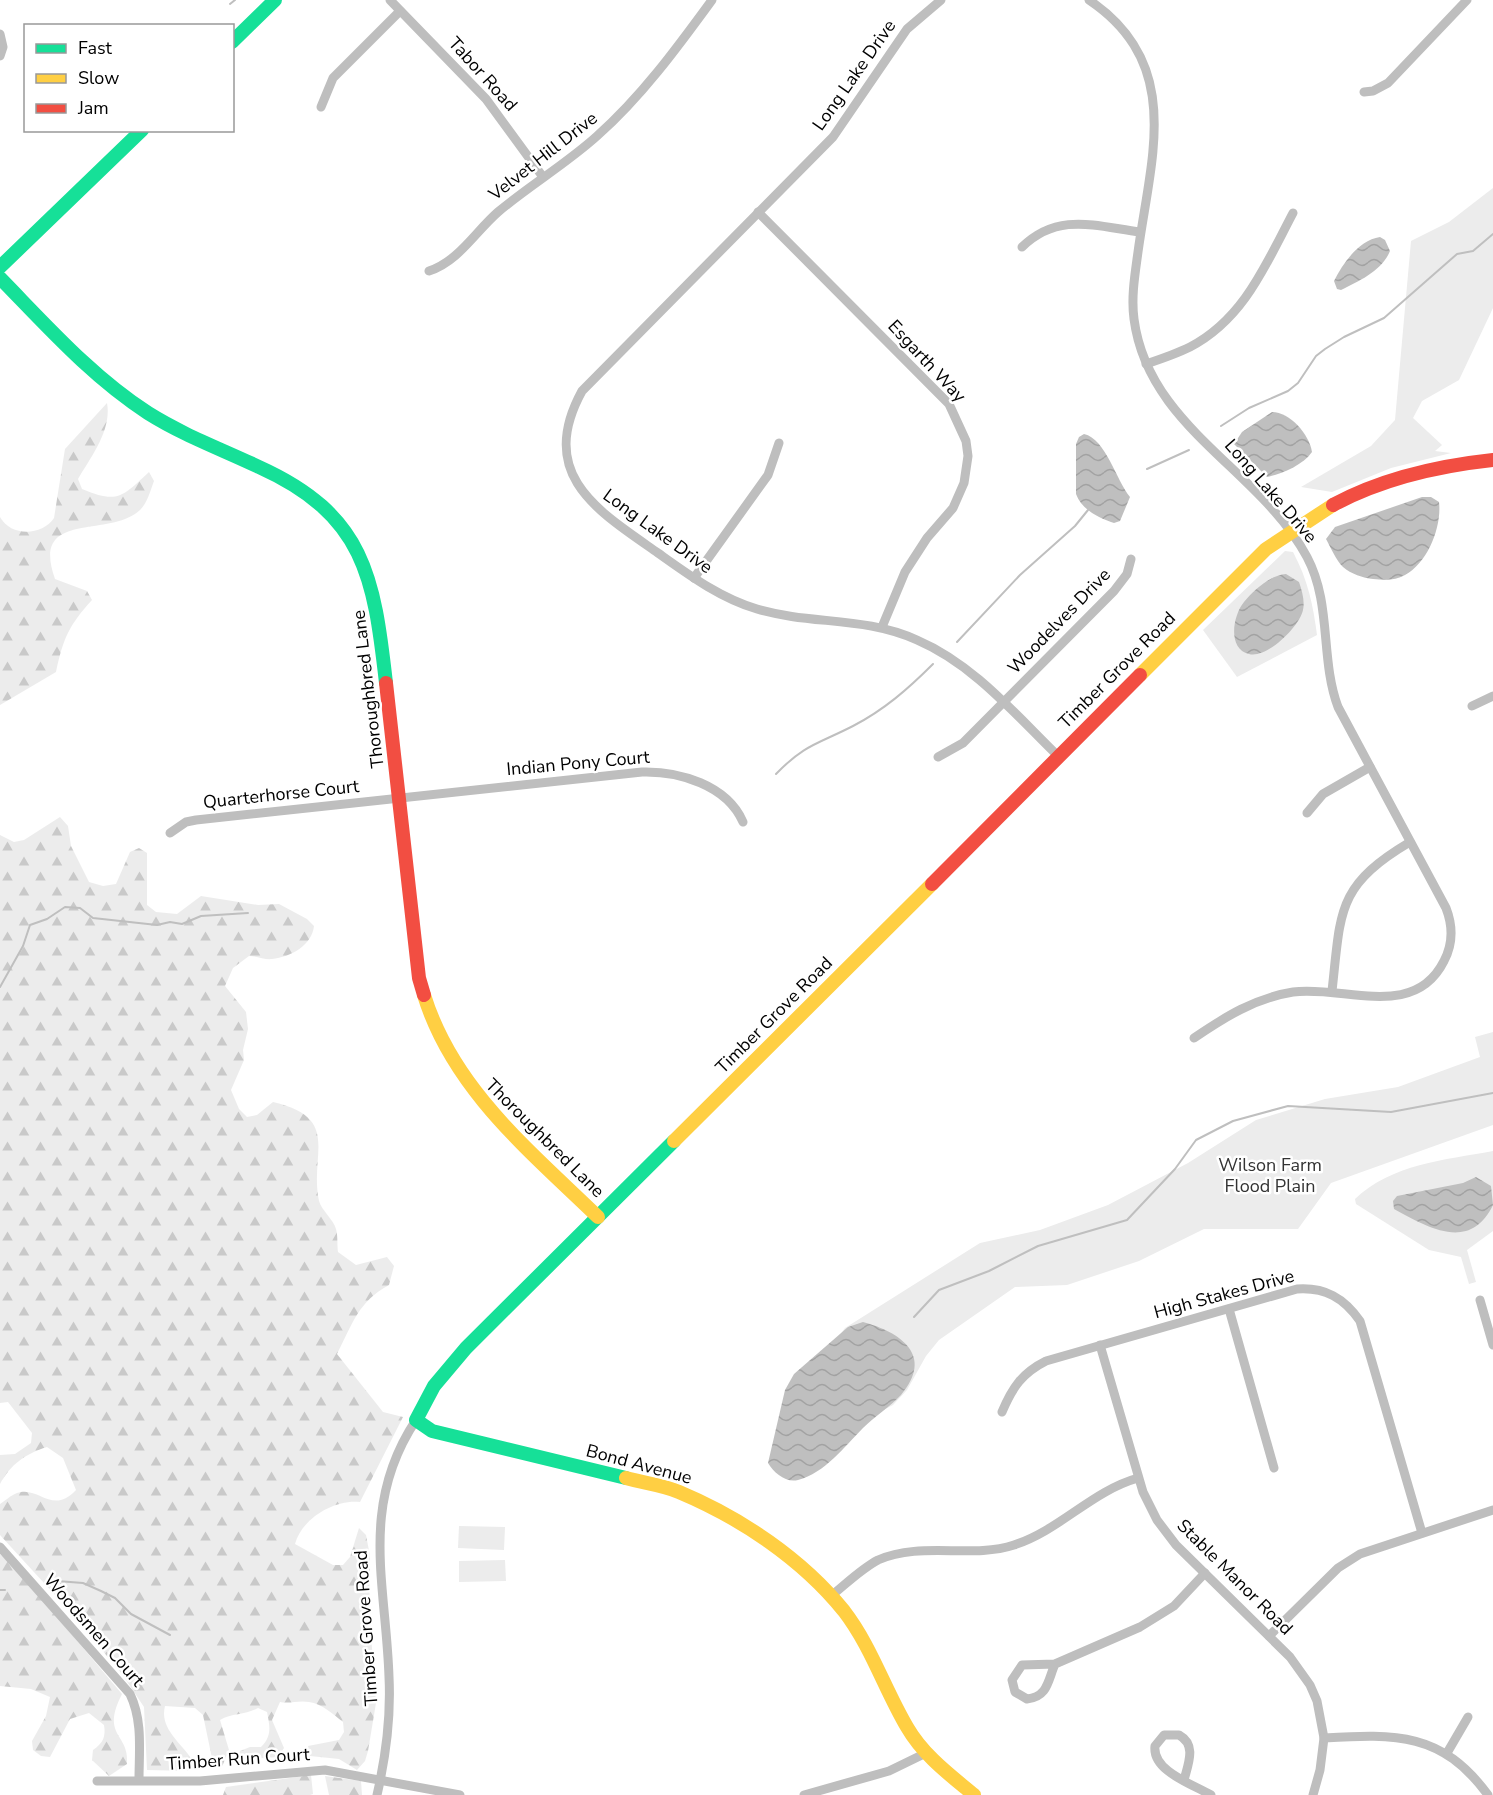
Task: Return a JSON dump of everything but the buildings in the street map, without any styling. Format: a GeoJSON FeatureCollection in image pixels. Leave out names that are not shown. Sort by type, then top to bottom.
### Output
{"type":"FeatureCollection","features":[{"type":"Feature","properties":{"kind":"street"},"geometry":{"type":"LineString","coordinates":[[234,40],[275,0]]}},
{"type":"Feature","properties":{"kind":"street","name":"Tabor Road"},"geometry":{"type":"LineString","coordinates":[[390,0],[486,99],[543,177]]}},
{"type":"Feature","properties":{"kind":"street","name":"Velvet Hill Drive"},"geometry":{"type":"LineString","coordinates":[[429,271],[449,261],[493,216],[597,136],[639,94],[712,0]]}},
{"type":"Feature","properties":{"kind":"street","name":"Long Lake Drive"},"geometry":{"type":"LineString","coordinates":[[941,0],[907,29],[833,137],[594,378],[578,399],[568,422],[568,460],[585,497],[606,516],[694,578],[727,597],[764,611],[882,627],[918,640],[946,655],[1003,702],[1057,755]]}},
{"type":"Feature","properties":{"kind":"street","name":"Long Lake Drive"},"geometry":{"type":"LineString","coordinates":[[1089,0],[1110,16],[1131,41],[1141,56],[1152,87],[1156,120],[1154,142],[1132,302],[1137,337],[1146,364],[1159,390],[1180,418],[1246,482],[1289,531],[1308,558],[1319,585],[1332,692],[1450,917],[1452,934],[1442,964],[1428,982],[1406,994],[1378,997],[1332,991],[1295,992],[1245,1006],[1194,1038]]}},
{"type":"Feature","properties":{"kind":"street"},"geometry":{"type":"LineString","coordinates":[[1364,92],[1373,91],[1388,83],[1467,0]]}},
{"type":"Feature","properties":{"kind":"street"},"geometry":{"type":"LineString","coordinates":[[321,106],[333,78],[400,10]]}},
{"type":"Feature","properties":{"kind":"street"},"geometry":{"type":"LineString","coordinates":[[0,34],[3,47],[0,56]]}},
{"type":"Feature","properties":{"kind":"street"},"geometry":{"type":"LineString","coordinates":[[0,267],[140,132]]}},
{"type":"Feature","properties":{"kind":"street","name":"Esgarth Way"},"geometry":{"type":"LineString","coordinates":[[758,212],[949,404],[966,441],[967,469],[959,497],[905,572],[882,627]]}},
{"type":"Feature","properties":{"kind":"street"},"geometry":{"type":"LineString","coordinates":[[1146,364],[1189,347],[1229,320],[1254,287],[1293,213]]}},
{"type":"Feature","properties":{"kind":"street"},"geometry":{"type":"LineString","coordinates":[[1022,248],[1044,229],[1068,224],[1140,232]]}},
{"type":"Feature","properties":{"kind":"street","name":"Thoroughbred Lane"},"geometry":{"type":"LineString","coordinates":[[0,278],[90,368],[134,404],[200,443],[281,474],[301,486],[326,507],[348,532],[359,551],[375,592],[419,978],[425,1002],[439,1040],[471,1089],[598,1217]]}},
{"type":"Feature","properties":{"kind":"street"},"geometry":{"type":"LineString","coordinates":[[694,578],[768,475],[779,443]]}},
{"type":"Feature","properties":{"kind":"street","name":"Timber Grove Road"},"geometry":{"type":"LineString","coordinates":[[377,1795],[387,1738],[390,1692],[379,1535],[393,1465],[416,1420],[420,1404],[431,1389],[598,1217],[1246,567],[1289,531],[1341,499],[1398,476],[1493,460]]}},
{"type":"Feature","properties":{"kind":"street","name":"Woodelves Drive"},"geometry":{"type":"LineString","coordinates":[[938,757],[963,743],[1114,591],[1127,574],[1131,559]]}},
{"type":"Feature","properties":{"kind":"street"},"geometry":{"type":"LineString","coordinates":[[1472,706],[1493,696]]}},
{"type":"Feature","properties":{"kind":"street"},"geometry":{"type":"LineString","coordinates":[[1307,813],[1323,794],[1370,766]]}},
{"type":"Feature","properties":{"kind":"street","name":"Indian Pony Court"},"geometry":{"type":"LineString","coordinates":[[399,798],[654,772],[690,779],[714,790],[734,805],[743,822]]}},
{"type":"Feature","properties":{"kind":"street","name":"Quarterhorse Court"},"geometry":{"type":"LineString","coordinates":[[170,833],[186,822],[196,820],[399,798]]}},
{"type":"Feature","properties":{"kind":"street"},"geometry":{"type":"LineString","coordinates":[[1332,991],[1339,927],[1350,894],[1368,870],[1410,842]]}},
{"type":"Feature","properties":{"kind":"street","name":"High Stakes Drive"},"geometry":{"type":"LineString","coordinates":[[1002,1412],[1017,1382],[1035,1366],[1100,1345],[1297,1289],[1309,1288],[1339,1298],[1353,1311],[1365,1333],[1422,1533]]}},
{"type":"Feature","properties":{"kind":"street"},"geometry":{"type":"LineString","coordinates":[[1480,1300],[1493,1345]]}},
{"type":"Feature","properties":{"kind":"street"},"geometry":{"type":"LineString","coordinates":[[1229,1309],[1274,1468]]}},
{"type":"Feature","properties":{"kind":"street","name":"Stable Manor Road"},"geometry":{"type":"LineString","coordinates":[[1100,1345],[1138,1478],[1148,1504],[1165,1531],[1290,1657],[1310,1685],[1317,1701],[1324,1738],[1320,1770],[1312,1795]]}},
{"type":"Feature","properties":{"kind":"street","name":"Bond Avenue"},"geometry":{"type":"LineString","coordinates":[[416,1420],[432,1431],[460,1439],[661,1485],[694,1497],[769,1541],[831,1596],[863,1642],[901,1719],[926,1753],[974,1795]]}},
{"type":"Feature","properties":{"kind":"street"},"geometry":{"type":"LineString","coordinates":[[831,1596],[860,1572],[888,1557],[909,1552],[988,1551],[1025,1541],[1046,1531],[1108,1489],[1138,1478]]}},
{"type":"Feature","properties":{"kind":"street"},"geometry":{"type":"LineString","coordinates":[[1269,1636],[1323,1581],[1348,1560],[1374,1547],[1493,1510]]}},
{"type":"Feature","properties":{"kind":"street","name":"Woodsmen Court"},"geometry":{"type":"LineString","coordinates":[[0,1547],[130,1694],[139,1723],[139,1780]]}},
{"type":"Feature","properties":{"kind":"street"},"geometry":{"type":"LineString","coordinates":[[1054,1664],[1047,1686],[1040,1696],[1027,1699],[1015,1692],[1012,1680],[1022,1665],[1054,1664],[1160,1617],[1180,1600],[1205,1573]]}},
{"type":"Feature","properties":{"kind":"street"},"geometry":{"type":"LineString","coordinates":[[1447,1753],[1468,1717]]}},
{"type":"Feature","properties":{"kind":"street"},"geometry":{"type":"LineString","coordinates":[[1184,1780],[1190,1754],[1189,1744],[1179,1735],[1164,1735],[1155,1746],[1157,1762],[1184,1780],[1210,1795]]}},
{"type":"Feature","properties":{"kind":"street"},"geometry":{"type":"LineString","coordinates":[[1324,1738],[1387,1736],[1423,1744],[1447,1753],[1466,1767],[1488,1795]]}},
{"type":"Feature","properties":{"kind":"street"},"geometry":{"type":"LineString","coordinates":[[804,1795],[889,1771],[926,1753]]}},
{"type":"Feature","properties":{"kind":"street","name":"Timber Run Court"},"geometry":{"type":"LineString","coordinates":[[97,1781],[200,1781],[325,1770],[381,1778],[460,1795]]}},
{"type":"Feature","properties":{"kind":"green space"},"geometry":{"type":"Polygon","coordinates":[[[1493,188],[1493,308],[1459,380],[1422,401],[1413,418],[1442,445],[1435,451],[1451,453],[1391,468],[1332,492],[1301,487],[1371,446],[1395,420],[1411,241],[1449,222],[1493,188]]]}},
{"type":"Feature","properties":{"kind":"green space"},"geometry":{"type":"Polygon","coordinates":[[[107,403],[108,413],[103,433],[78,479],[82,489],[112,497],[125,492],[149,472],[154,481],[147,500],[140,510],[110,523],[76,529],[63,534],[53,543],[50,557],[55,579],[87,591],[92,600],[68,633],[56,672],[0,705],[0,517],[5,524],[19,531],[35,531],[49,524],[54,518],[65,449],[107,403]]]}},
{"type":"Feature","properties":{"kind":"green space"},"geometry":{"type":"Polygon","coordinates":[[[1285,551],[1293,552],[1303,573],[1312,603],[1317,635],[1237,677],[1203,630],[1285,551]]]}},
{"type":"Feature","properties":{"kind":"green space"},"geometry":{"type":"Polygon","coordinates":[[[60,817],[68,826],[71,846],[89,882],[103,886],[116,884],[130,852],[139,848],[147,853],[147,905],[156,912],[177,914],[201,896],[258,905],[279,904],[307,919],[314,926],[309,939],[293,953],[272,959],[249,956],[233,968],[225,986],[246,1012],[248,1029],[243,1050],[244,1060],[231,1090],[239,1109],[247,1117],[257,1115],[273,1102],[294,1109],[308,1118],[315,1128],[318,1140],[319,1201],[336,1229],[338,1252],[356,1265],[387,1257],[394,1266],[389,1285],[363,1306],[337,1354],[383,1412],[403,1417],[360,1502],[340,1504],[321,1512],[305,1526],[295,1544],[333,1565],[343,1565],[350,1557],[359,1528],[366,1535],[370,1556],[369,1607],[376,1703],[368,1751],[365,1761],[357,1770],[339,1759],[310,1756],[308,1746],[339,1740],[344,1732],[343,1722],[318,1705],[302,1701],[280,1702],[272,1720],[284,1748],[278,1757],[237,1760],[240,1751],[250,1747],[261,1747],[265,1743],[269,1731],[267,1712],[258,1708],[220,1720],[229,1750],[221,1769],[213,1763],[203,1715],[195,1708],[165,1706],[165,1722],[168,1729],[193,1761],[189,1771],[147,1770],[144,1707],[122,1674],[66,1607],[0,1535],[0,1504],[13,1495],[25,1492],[60,1500],[76,1490],[63,1458],[47,1447],[19,1461],[0,1484],[0,1455],[15,1454],[31,1443],[32,1433],[8,1402],[0,1403],[0,835],[14,842],[24,840],[60,817]]]}},
{"type":"Feature","properties":{"kind":"green space","name":"Wilson Farm Flood Plain"},"geometry":{"type":"Polygon","coordinates":[[[1493,1032],[1493,1125],[1331,1183],[1298,1229],[1204,1229],[1139,1261],[1067,1285],[1015,1287],[939,1340],[926,1356],[907,1390],[893,1405],[874,1415],[815,1368],[845,1328],[980,1243],[1040,1230],[1108,1205],[1188,1163],[1256,1120],[1325,1099],[1398,1087],[1480,1057],[1475,1037],[1493,1032]]]}},
{"type":"Feature","properties":{"kind":"green space"},"geometry":{"type":"Polygon","coordinates":[[[1493,1151],[1493,1231],[1467,1250],[1476,1282],[1469,1284],[1461,1257],[1429,1250],[1356,1204],[1355,1199],[1370,1187],[1402,1171],[1438,1161],[1493,1151]]]}},
{"type":"Feature","properties":{"kind":"green space"},"geometry":{"type":"Polygon","coordinates":[[[459,1526],[505,1527],[504,1550],[458,1548],[459,1526]]]}},
{"type":"Feature","properties":{"kind":"green space"},"geometry":{"type":"Polygon","coordinates":[[[0,1554],[19,1572],[122,1694],[114,1719],[117,1733],[127,1754],[127,1764],[109,1776],[92,1760],[93,1750],[103,1739],[104,1725],[89,1713],[70,1719],[50,1757],[41,1756],[33,1750],[32,1741],[46,1716],[50,1697],[31,1689],[0,1686],[0,1554]]]}},
{"type":"Feature","properties":{"kind":"green space"},"geometry":{"type":"Polygon","coordinates":[[[505,1560],[506,1581],[459,1582],[459,1561],[505,1560]]]}},
{"type":"Feature","properties":{"kind":"green space"},"geometry":{"type":"Polygon","coordinates":[[[311,1775],[313,1794],[310,1795],[223,1795],[226,1787],[311,1775]]]}},
{"type":"Feature","properties":{"kind":"green space"},"geometry":{"type":"Polygon","coordinates":[[[325,1776],[361,1781],[362,1795],[329,1795],[325,1776]]]}},
{"type":"Feature","properties":{"kind":"water"},"geometry":{"type":"Polygon","coordinates":[[[1380,237],[1385,240],[1390,251],[1382,264],[1362,279],[1341,290],[1337,289],[1334,281],[1347,260],[1359,247],[1380,237]]]}},
{"type":"Feature","properties":{"kind":"water"},"geometry":{"type":"Polygon","coordinates":[[[1272,412],[1285,416],[1298,425],[1307,438],[1312,452],[1292,468],[1267,477],[1234,444],[1242,432],[1272,412]]]}},
{"type":"Feature","properties":{"kind":"water"},"geometry":{"type":"Polygon","coordinates":[[[1084,434],[1092,437],[1105,452],[1130,497],[1120,521],[1114,523],[1092,513],[1082,505],[1076,494],[1076,444],[1079,437],[1084,434]]]}},
{"type":"Feature","properties":{"kind":"water"},"geometry":{"type":"Polygon","coordinates":[[[1422,497],[1431,497],[1439,502],[1438,522],[1427,553],[1413,569],[1405,575],[1389,580],[1365,578],[1340,564],[1326,539],[1335,527],[1422,497]]]}},
{"type":"Feature","properties":{"kind":"water"},"geometry":{"type":"Polygon","coordinates":[[[1286,574],[1299,582],[1304,603],[1301,617],[1282,640],[1265,651],[1249,654],[1242,651],[1237,646],[1234,631],[1240,608],[1262,584],[1274,577],[1286,574]]]}},
{"type":"Feature","properties":{"kind":"water"},"geometry":{"type":"Polygon","coordinates":[[[1476,1177],[1491,1186],[1493,1205],[1483,1220],[1472,1228],[1460,1232],[1447,1232],[1420,1223],[1394,1209],[1393,1201],[1397,1196],[1463,1183],[1476,1177]]]}},
{"type":"Feature","properties":{"kind":"water"},"geometry":{"type":"Polygon","coordinates":[[[863,1322],[889,1332],[909,1347],[914,1357],[915,1368],[911,1381],[897,1399],[817,1472],[794,1481],[785,1479],[777,1474],[768,1463],[785,1390],[794,1374],[848,1327],[863,1322]]]}},
{"type":"Feature","properties":{"kind":"waterway"},"geometry":{"type":"LineString","coordinates":[[230,4],[235,0]]}},
{"type":"Feature","properties":{"kind":"waterway"},"geometry":{"type":"LineString","coordinates":[[1221,426],[1249,408],[1288,391],[1298,383],[1316,356],[1325,349],[1384,318],[1457,254],[1473,251],[1493,234]]}},
{"type":"Feature","properties":{"kind":"waterway"},"geometry":{"type":"LineString","coordinates":[[1147,469],[1189,450]]}},
{"type":"Feature","properties":{"kind":"waterway"},"geometry":{"type":"LineString","coordinates":[[957,642],[1020,575],[1075,526],[1088,510]]}},
{"type":"Feature","properties":{"kind":"waterway"},"geometry":{"type":"LineString","coordinates":[[776,774],[804,750],[853,726],[885,706],[933,664]]}},
{"type":"Feature","properties":{"kind":"waterway"},"geometry":{"type":"LineString","coordinates":[[0,987],[23,946],[30,925],[47,919],[65,907],[80,908],[93,918],[157,925],[170,922],[182,924],[201,916],[248,913]]}},
{"type":"Feature","properties":{"kind":"waterway"},"geometry":{"type":"LineString","coordinates":[[914,1317],[939,1290],[989,1271],[1038,1246],[1127,1220],[1175,1169],[1196,1140],[1233,1121],[1288,1106],[1391,1112],[1493,1093]]}},
{"type":"Feature","properties":{"kind":"waterway"},"geometry":{"type":"LineString","coordinates":[[57,1581],[83,1583],[101,1591],[115,1598],[131,1614],[170,1635]]}},
{"type":"Feature","properties":{"kind":"waterway"},"geometry":{"type":"LineString","coordinates":[[0,1590],[5,1590]]}},
{"type":"Feature","properties":{"kind":"traffic: fast"},"geometry":{"type":"LineString","coordinates":[[234,40],[275,0]]}},
{"type":"Feature","properties":{"kind":"traffic: fast"},"geometry":{"type":"LineString","coordinates":[[0,267],[140,132]]}},
{"type":"Feature","properties":{"kind":"traffic: fast"},"geometry":{"type":"LineString","coordinates":[[0,278],[70,350],[127,399],[175,428],[294,486],[322,506],[343,528],[358,553],[368,581],[376,611],[386,683]]}},
{"type":"Feature","properties":{"kind":"traffic: fast"},"geometry":{"type":"LineString","coordinates":[[626,1478],[432,1431],[416,1420],[434,1386],[466,1348],[674,1141]]}},
{"type":"Feature","properties":{"kind":"traffic: slow"},"geometry":{"type":"LineString","coordinates":[[1140,675],[1266,549],[1333,505]]}},
{"type":"Feature","properties":{"kind":"traffic: slow"},"geometry":{"type":"LineString","coordinates":[[674,1141],[932,884]]}},
{"type":"Feature","properties":{"kind":"traffic: slow"},"geometry":{"type":"LineString","coordinates":[[424,995],[437,1029],[454,1060],[474,1089],[521,1143],[598,1217]]}},
{"type":"Feature","properties":{"kind":"traffic: slow"},"geometry":{"type":"LineString","coordinates":[[626,1478],[673,1490],[725,1514],[769,1542],[809,1574],[854,1625],[913,1737],[937,1764],[974,1795]]}},
{"type":"Feature","properties":{"kind":"traffic: jam"},"geometry":{"type":"LineString","coordinates":[[1333,505],[1391,480],[1451,466],[1493,460]]}},
{"type":"Feature","properties":{"kind":"traffic: jam"},"geometry":{"type":"LineString","coordinates":[[932,884],[1140,675]]}},
{"type":"Feature","properties":{"kind":"traffic: jam"},"geometry":{"type":"LineString","coordinates":[[386,683],[419,978],[424,995]]}}]}
